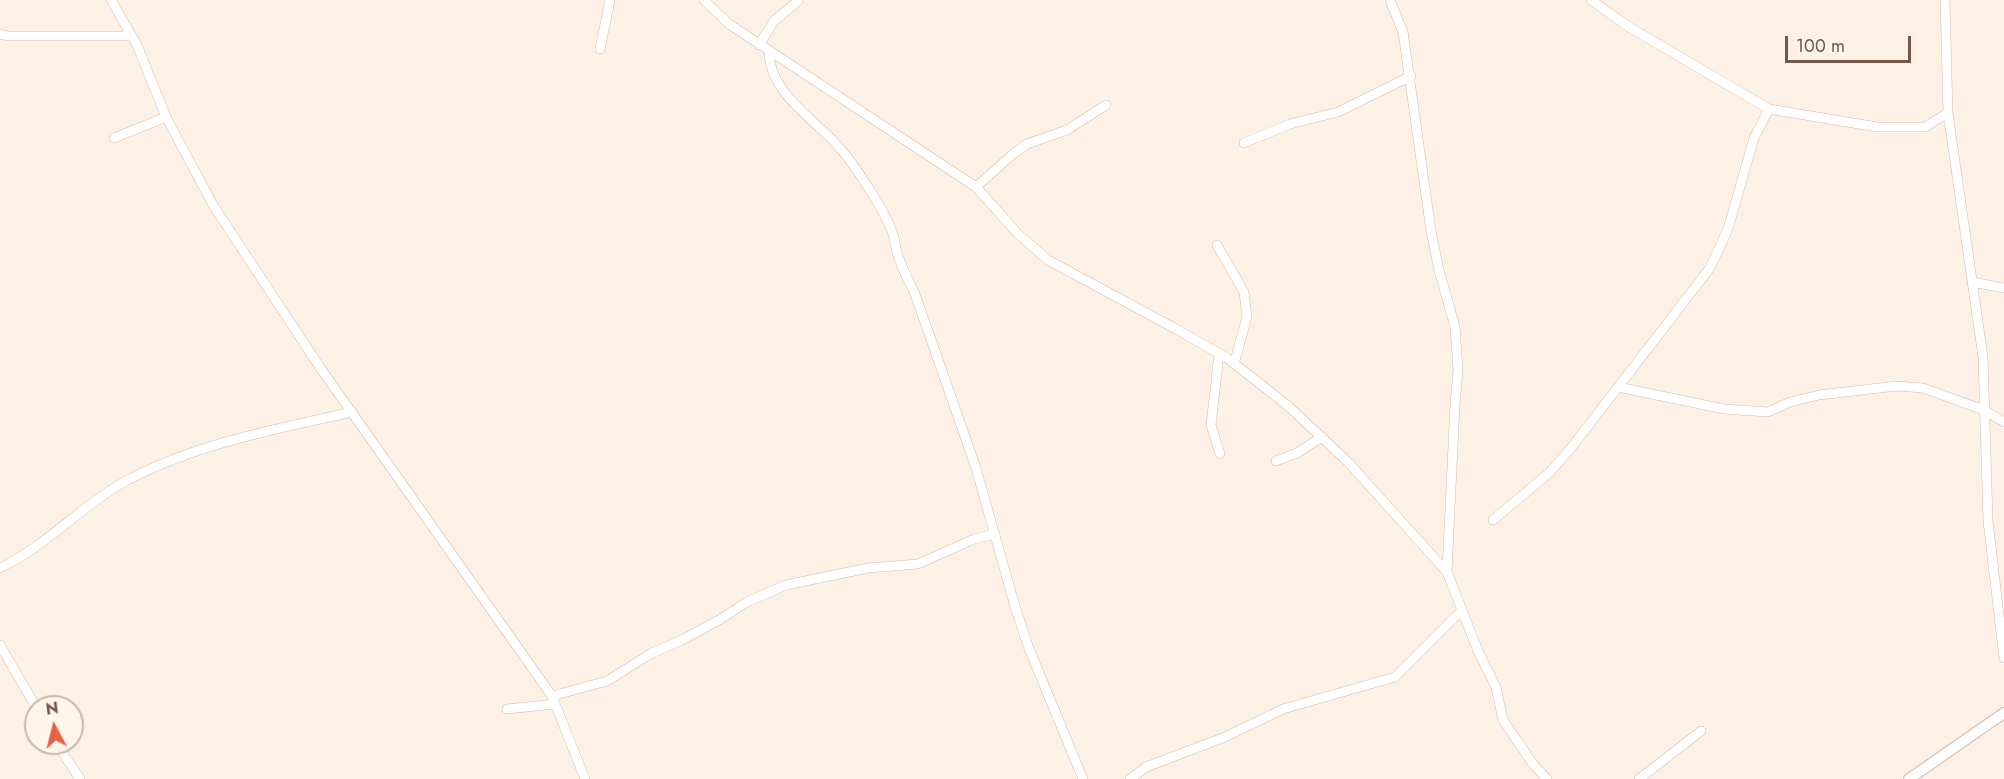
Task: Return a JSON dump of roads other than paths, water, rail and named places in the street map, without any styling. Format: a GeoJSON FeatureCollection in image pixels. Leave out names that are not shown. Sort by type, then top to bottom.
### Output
{"type":"FeatureCollection","features":[{"type":"Feature","properties":{"kind":"street"},"geometry":{"type":"LineString","coordinates":[[111,0],[132,36],[166,117],[213,205],[352,412],[554,700],[585,779]]}},
{"type":"Feature","properties":{"kind":"street"},"geometry":{"type":"LineString","coordinates":[[600,49],[610,0]]}},
{"type":"Feature","properties":{"kind":"street"},"geometry":{"type":"LineString","coordinates":[[704,0],[729,24],[759,45],[846,99],[976,187],[1018,234],[1048,260],[1176,329],[1234,364],[1287,405],[1322,437],[1348,462],[1447,572],[1478,651],[1496,687],[1503,720],[1533,764],[1547,779]]}},
{"type":"Feature","properties":{"kind":"street"},"geometry":{"type":"LineString","coordinates":[[759,45],[774,21],[799,0]]}},
{"type":"Feature","properties":{"kind":"street"},"geometry":{"type":"LineString","coordinates":[[1390,0],[1403,33],[1411,76],[1431,231],[1455,327],[1458,370],[1447,572]]}},
{"type":"Feature","properties":{"kind":"street"},"geometry":{"type":"LineString","coordinates":[[1591,0],[1629,27],[1769,109],[1877,127],[1925,127],[1948,113]]}},
{"type":"Feature","properties":{"kind":"street"},"geometry":{"type":"LineString","coordinates":[[1945,0],[1948,113],[1983,357],[1988,521],[2004,658]]}},
{"type":"Feature","properties":{"kind":"street"},"geometry":{"type":"LineString","coordinates":[[0,34],[8,36],[132,36]]}},
{"type":"Feature","properties":{"kind":"street"},"geometry":{"type":"LineString","coordinates":[[769,51],[772,73],[779,85],[838,146],[886,218],[976,468],[1028,646],[1083,779]]}},
{"type":"Feature","properties":{"kind":"street"},"geometry":{"type":"LineString","coordinates":[[1244,143],[1290,124],[1338,112],[1411,76]]}},
{"type":"Feature","properties":{"kind":"street"},"geometry":{"type":"LineString","coordinates":[[976,187],[1027,144],[1067,130],[1106,105]]}},
{"type":"Feature","properties":{"kind":"street"},"geometry":{"type":"LineString","coordinates":[[1493,520],[1549,472],[1571,448],[1710,268],[1728,229],[1754,138],[1769,109]]}},
{"type":"Feature","properties":{"kind":"street"},"geometry":{"type":"LineString","coordinates":[[114,138],[166,117]]}},
{"type":"Feature","properties":{"kind":"street"},"geometry":{"type":"LineString","coordinates":[[1217,245],[1244,292],[1247,317],[1234,364]]}},
{"type":"Feature","properties":{"kind":"street"},"geometry":{"type":"LineString","coordinates":[[1972,282],[2004,288]]}},
{"type":"Feature","properties":{"kind":"street"},"geometry":{"type":"LineString","coordinates":[[1218,354],[1211,425],[1220,454]]}},
{"type":"Feature","properties":{"kind":"street"},"geometry":{"type":"LineString","coordinates":[[1618,387],[1724,409],[1768,412],[1790,402],[1818,395],[1897,386],[1923,388],[1984,410],[2004,422]]}},
{"type":"Feature","properties":{"kind":"street"},"geometry":{"type":"LineString","coordinates":[[0,568],[32,550],[100,497],[137,476],[235,440],[352,412]]}},
{"type":"Feature","properties":{"kind":"street"},"geometry":{"type":"LineString","coordinates":[[1276,461],[1297,453],[1322,437]]}},
{"type":"Feature","properties":{"kind":"street"},"geometry":{"type":"LineString","coordinates":[[507,709],[554,700],[607,681],[652,653],[710,625],[747,602],[786,585],[868,568],[918,564],[974,539],[995,534]]}},
{"type":"Feature","properties":{"kind":"street"},"geometry":{"type":"LineString","coordinates":[[1130,779],[1146,767],[1225,737],[1283,709],[1395,677],[1462,610]]}},
{"type":"Feature","properties":{"kind":"street"},"geometry":{"type":"LineString","coordinates":[[0,645],[29,695]]}},
{"type":"Feature","properties":{"kind":"street"},"geometry":{"type":"LineString","coordinates":[[1909,779],[2004,713]]}},
{"type":"Feature","properties":{"kind":"street"},"geometry":{"type":"LineString","coordinates":[[1639,779],[1701,731]]}},
{"type":"Feature","properties":{"kind":"street"},"geometry":{"type":"LineString","coordinates":[[64,755],[80,779]]}}]}
